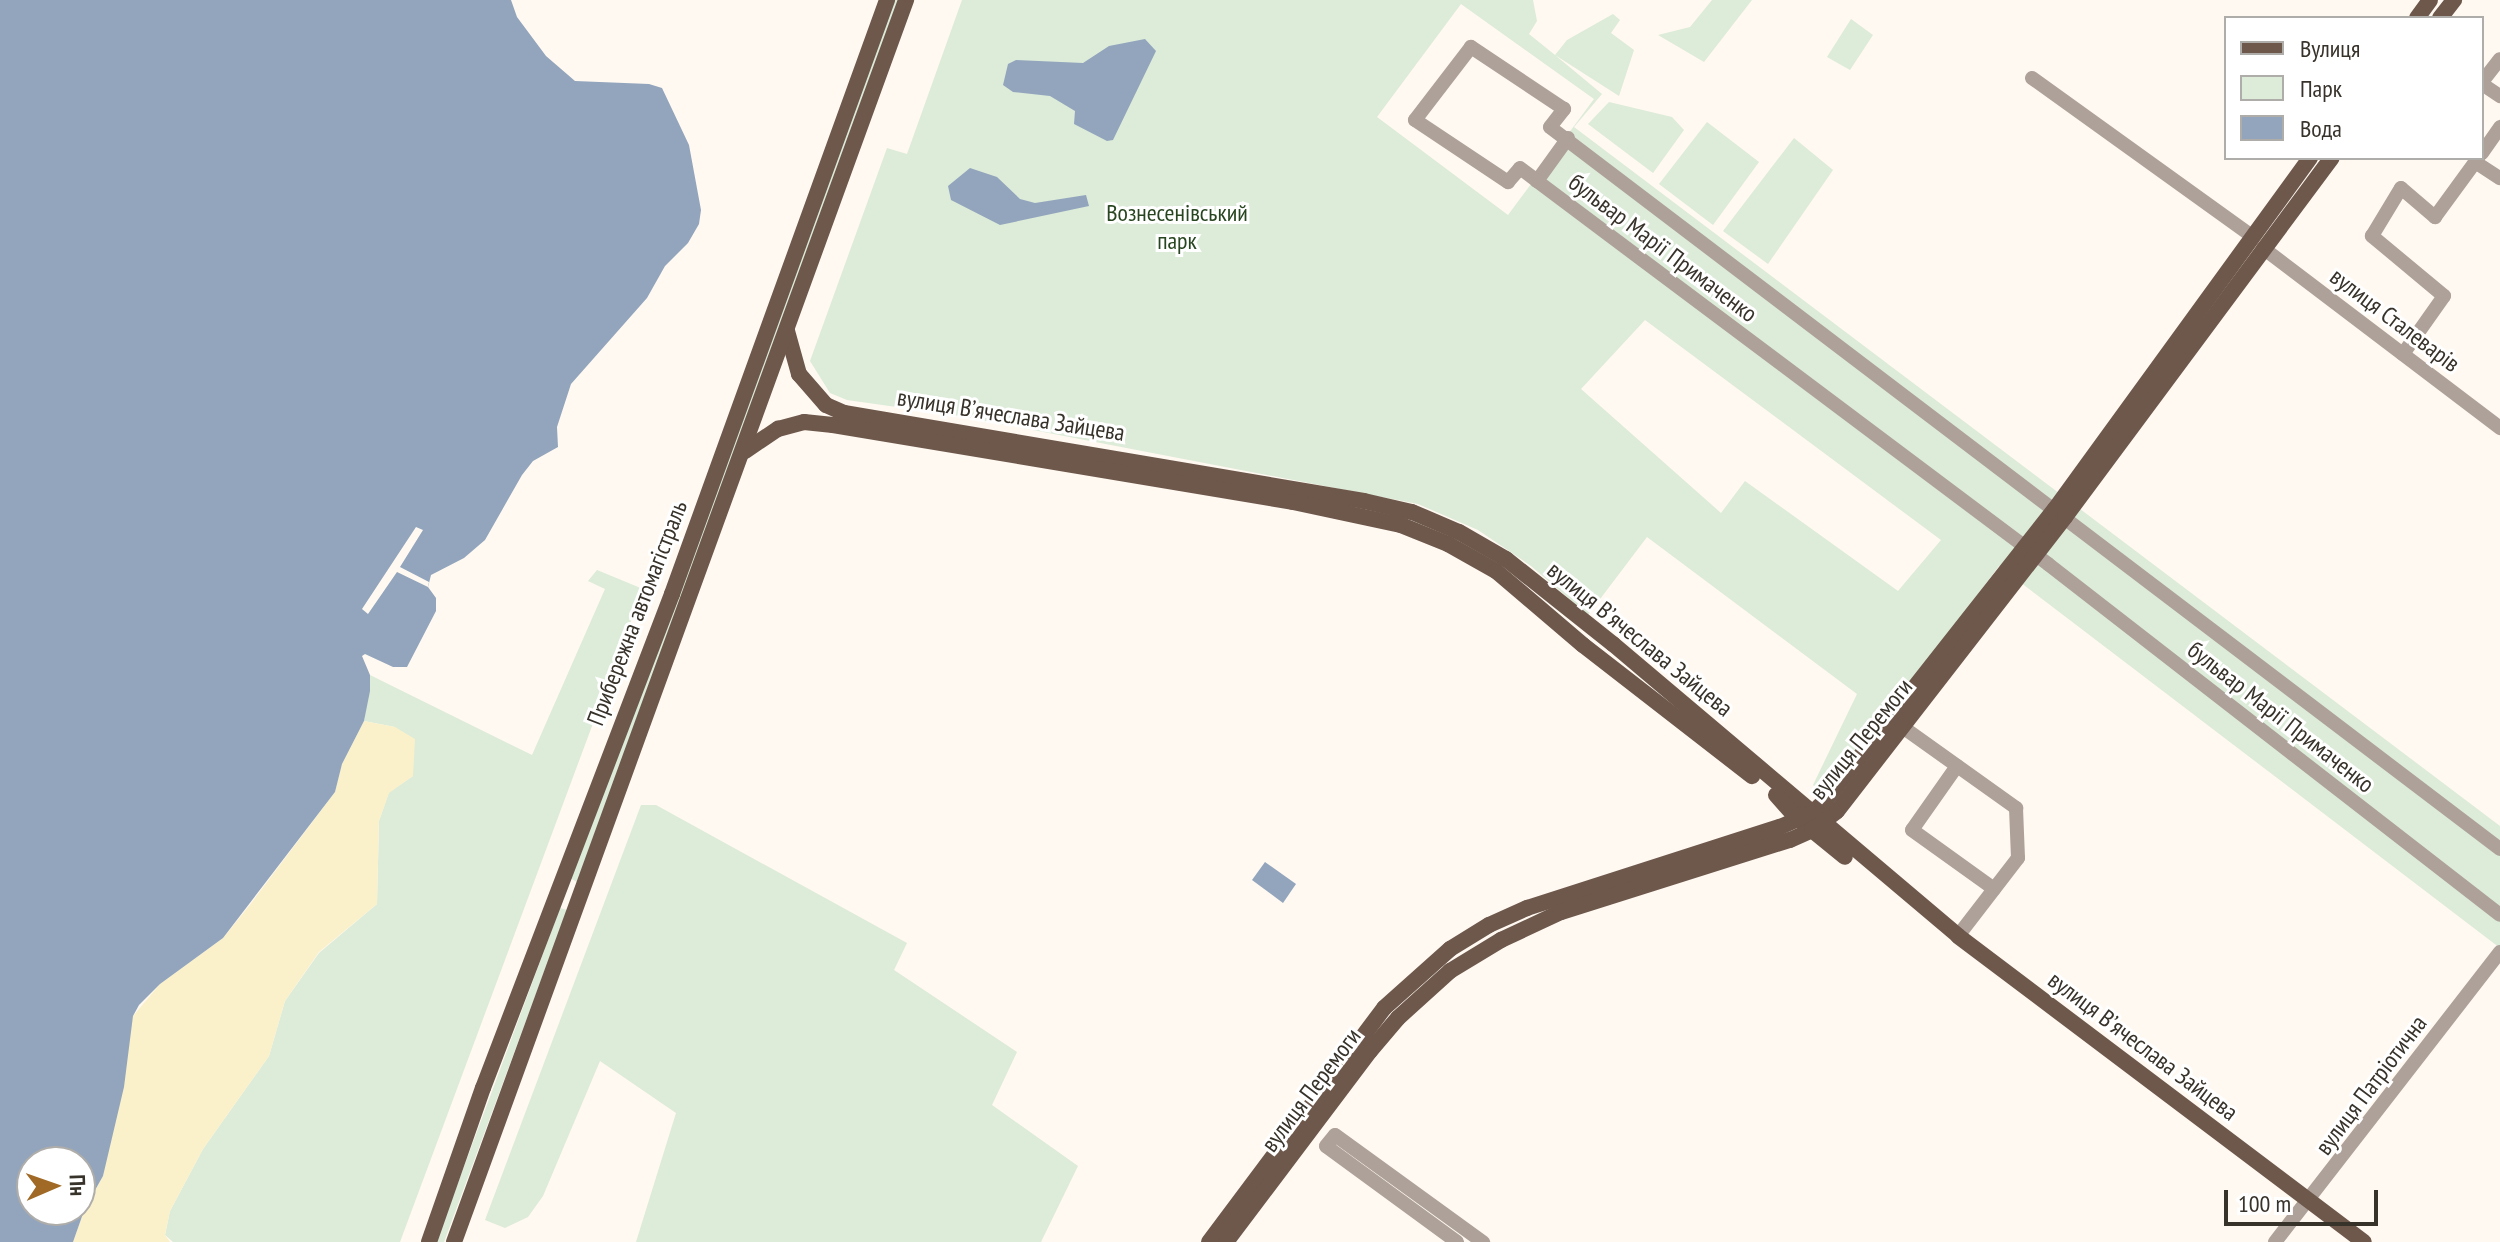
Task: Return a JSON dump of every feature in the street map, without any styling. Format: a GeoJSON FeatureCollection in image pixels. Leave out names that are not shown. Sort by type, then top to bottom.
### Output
{"type":"FeatureCollection","features":[{"type":"Feature","properties":{"kind":"main road","name":"Прибережна автомагістраль"},"geometry":{"type":"LineString","coordinates":[[429,1242],[488,1074],[672,594],[887,0]]}},
{"type":"Feature","properties":{"kind":"main road","name":"Прибережна автомагістраль"},"geometry":{"type":"LineString","coordinates":[[454,1242],[745,451],[906,0]]}},
{"type":"Feature","properties":{"kind":"main road"},"geometry":{"type":"LineString","coordinates":[[2442,16],[2454,0]]}},
{"type":"Feature","properties":{"kind":"main road","name":"вулиця Перемоги"},"geometry":{"type":"LineString","coordinates":[[1209,1242],[1384,1008],[1450,949],[1489,925],[1527,908],[1812,822],[1834,790],[2060,513],[2258,242],[2309,160]]}},
{"type":"Feature","properties":{"kind":"main road","name":"вулиця Перемоги"},"geometry":{"type":"LineString","coordinates":[[2258,242],[2330,160]]}},
{"type":"Feature","properties":{"kind":"main road","name":"вулиця Вʼячеслава Зайцева"},"geometry":{"type":"LineString","coordinates":[[787,331],[799,374],[826,405],[844,413],[1351,498],[1412,512],[1459,532],[1506,559],[1613,644],[1812,822],[2307,1205],[2364,1242]]}},
{"type":"Feature","properties":{"kind":"main road","name":"вулиця Вʼячеслава Зайцева"},"geometry":{"type":"LineString","coordinates":[[745,451],[778,429],[804,422],[833,425],[1293,502],[1401,525],[1448,544],[1496,571],[1583,645],[2307,1205],[2349,1242]]}},
{"type":"Feature","properties":{"kind":"main road","name":"вулиця Перемоги"},"geometry":{"type":"LineString","coordinates":[[1226,1242],[1370,1051],[1398,1018],[1460,965],[1527,926],[1561,912],[1837,811],[1904,728],[2030,551]]}},
{"type":"Feature","properties":{"kind":"main road"},"geometry":{"type":"LineString","coordinates":[[562,883],[564,893],[571,896],[585,886]]}},
{"type":"Feature","properties":{"kind":"main road"},"geometry":{"type":"LineString","coordinates":[[556,903],[561,899],[568,903],[575,914]]}},
{"type":"Feature","properties":{"kind":"main road"},"geometry":{"type":"LineString","coordinates":[[1450,949],[1449,961],[1460,965]]}},
{"type":"Feature","properties":{"kind":"main road"},"geometry":{"type":"LineString","coordinates":[[1425,969],[1432,973],[1434,985]]}},
{"type":"Feature","properties":{"kind":"street"},"geometry":{"type":"LineString","coordinates":[[1537,181],[1520,168],[1508,182],[1415,120],[1471,47],[1564,109],[1550,127],[1568,138]]}},
{"type":"Feature","properties":{"kind":"street"},"geometry":{"type":"LineString","coordinates":[[2484,80],[2500,59]]}},
{"type":"Feature","properties":{"kind":"street","name":"вулиця Сталеварів"},"geometry":{"type":"LineString","coordinates":[[2032,78],[2258,242],[2500,428]]}},
{"type":"Feature","properties":{"kind":"street"},"geometry":{"type":"LineString","coordinates":[[2484,150],[2500,127]]}},
{"type":"Feature","properties":{"kind":"street","name":"бульвар Марії Примаченко"},"geometry":{"type":"LineString","coordinates":[[2500,849],[2196,621],[2060,513],[1568,138],[1537,181],[2030,551],[2500,915]]}},
{"type":"Feature","properties":{"kind":"street"},"geometry":{"type":"LineString","coordinates":[[2403,354],[2444,296],[2372,236],[2401,188],[2435,217],[2477,160]]}},
{"type":"Feature","properties":{"kind":"street"},"geometry":{"type":"LineString","coordinates":[[2480,160],[2500,178]]}},
{"type":"Feature","properties":{"kind":"street"},"geometry":{"type":"LineString","coordinates":[[1904,728],[2016,808],[2018,858],[1958,936]]}},
{"type":"Feature","properties":{"kind":"street"},"geometry":{"type":"LineString","coordinates":[[1957,766],[1912,830],[1994,889]]}},
{"type":"Feature","properties":{"kind":"street","name":"вулиця Патріотична"},"geometry":{"type":"LineString","coordinates":[[2275,1242],[2307,1205],[2500,952]]}},
{"type":"Feature","properties":{"kind":"street"},"geometry":{"type":"LineString","coordinates":[[1457,1242],[1326,1146],[1335,1135],[1483,1242]]}},
{"type":"Feature","properties":{"kind":"green space"},"geometry":{"type":"Polygon","coordinates":[[[893,0],[900,0],[577,882],[570,878],[893,0]]]}},
{"type":"Feature","properties":{"kind":"green space","name":"Вознесенівський парк"},"geometry":{"type":"Polygon","coordinates":[[[962,0],[1533,0],[1537,21],[1529,34],[1602,94],[1574,127],[2500,826],[2500,948],[1999,566],[1825,797],[1813,785],[1857,694],[1647,537],[1588,615],[1531,566],[1478,530],[1418,504],[960,416],[847,400],[830,393],[810,361],[887,148],[907,154],[962,0]],[[1461,4],[1377,117],[1508,215],[1594,99],[1461,4]],[[1645,320],[1581,389],[1721,513],[1745,481],[1898,591],[1941,540],[1645,320]]]}},
{"type":"Feature","properties":{"kind":"green space"},"geometry":{"type":"Polygon","coordinates":[[[1712,0],[1752,0],[1704,62],[1658,35],[1690,27],[1712,0]]]}},
{"type":"Feature","properties":{"kind":"green space"},"geometry":{"type":"Polygon","coordinates":[[[1613,14],[1620,20],[1611,33],[1634,50],[1619,96],[1555,55],[1567,40],[1613,14]]]}},
{"type":"Feature","properties":{"kind":"green space"},"geometry":{"type":"Polygon","coordinates":[[[1851,19],[1873,35],[1850,70],[1827,57],[1851,19]]]}},
{"type":"Feature","properties":{"kind":"green space"},"geometry":{"type":"Polygon","coordinates":[[[1609,102],[1672,117],[1684,130],[1653,173],[1588,124],[1609,102]]]}},
{"type":"Feature","properties":{"kind":"green space"},"geometry":{"type":"Polygon","coordinates":[[[1707,122],[1759,162],[1713,225],[1659,184],[1707,122]]]}},
{"type":"Feature","properties":{"kind":"green space"},"geometry":{"type":"Polygon","coordinates":[[[1794,138],[1833,170],[1768,264],[1723,231],[1794,138]]]}},
{"type":"Feature","properties":{"kind":"green space"},"geometry":{"type":"Polygon","coordinates":[[[597,570],[643,589],[400,1242],[173,1242],[165,1235],[170,1211],[203,1149],[269,1056],[285,1001],[319,953],[377,904],[379,821],[389,792],[413,776],[395,727],[364,721],[370,675],[532,755],[605,589],[588,581],[597,570]]]}},
{"type":"Feature","properties":{"kind":"green space"},"geometry":{"type":"Polygon","coordinates":[[[641,805],[656,805],[907,943],[894,970],[1017,1052],[992,1105],[1078,1166],[1041,1242],[636,1242],[676,1113],[600,1061],[543,1196],[528,1217],[505,1228],[485,1220],[641,805]]]}},
{"type":"Feature","properties":{"kind":"green space"},"geometry":{"type":"Polygon","coordinates":[[[560,908],[567,910],[444,1242],[436,1242],[560,908]]]}},
{"type":"Feature","properties":{"kind":"sand"},"geometry":{"type":"Polygon","coordinates":[[[364,721],[395,727],[415,739],[413,776],[389,793],[379,821],[377,904],[319,952],[285,1001],[269,1056],[203,1149],[170,1211],[165,1235],[170,1242],[73,1242],[79,1226],[96,1226],[96,1188],[103,1176],[133,1016],[160,984],[223,938],[335,792],[342,764],[364,721]]]}},
{"type":"Feature","properties":{"kind":"water"},"geometry":{"type":"Polygon","coordinates":[[[0,0],[511,0],[517,17],[546,56],[575,81],[649,84],[662,88],[689,145],[701,210],[699,224],[688,243],[665,266],[647,298],[571,384],[557,427],[558,447],[533,461],[522,475],[485,540],[464,558],[431,575],[428,587],[436,598],[436,611],[407,667],[393,667],[365,654],[362,656],[370,675],[370,691],[364,721],[342,764],[335,792],[223,938],[160,984],[139,1005],[133,1016],[124,1087],[103,1176],[96,1188],[96,1146],[16,1146],[16,1226],[79,1226],[73,1242],[0,1242],[0,0]]]}},
{"type":"Feature","properties":{"kind":"water"},"geometry":{"type":"Polygon","coordinates":[[[1145,39],[1156,51],[1113,140],[1107,141],[1074,124],[1075,111],[1050,96],[1013,92],[1003,85],[1008,64],[1016,60],[1083,63],[1109,46],[1145,39]]]}},
{"type":"Feature","properties":{"kind":"water"},"geometry":{"type":"Polygon","coordinates":[[[970,168],[997,177],[1020,199],[1035,203],[1086,195],[1089,206],[1000,225],[951,200],[948,186],[970,168]]]}},
{"type":"Feature","properties":{"kind":"water"},"geometry":{"type":"Polygon","coordinates":[[[1265,862],[1296,884],[1283,903],[1252,880],[1265,862]]]}},
{"type":"Feature","properties":{"kind":"pier"},"geometry":{"type":"Polygon","coordinates":[[[416,527],[423,530],[400,567],[429,582],[428,587],[397,572],[368,614],[362,609],[416,527]]]}}]}
